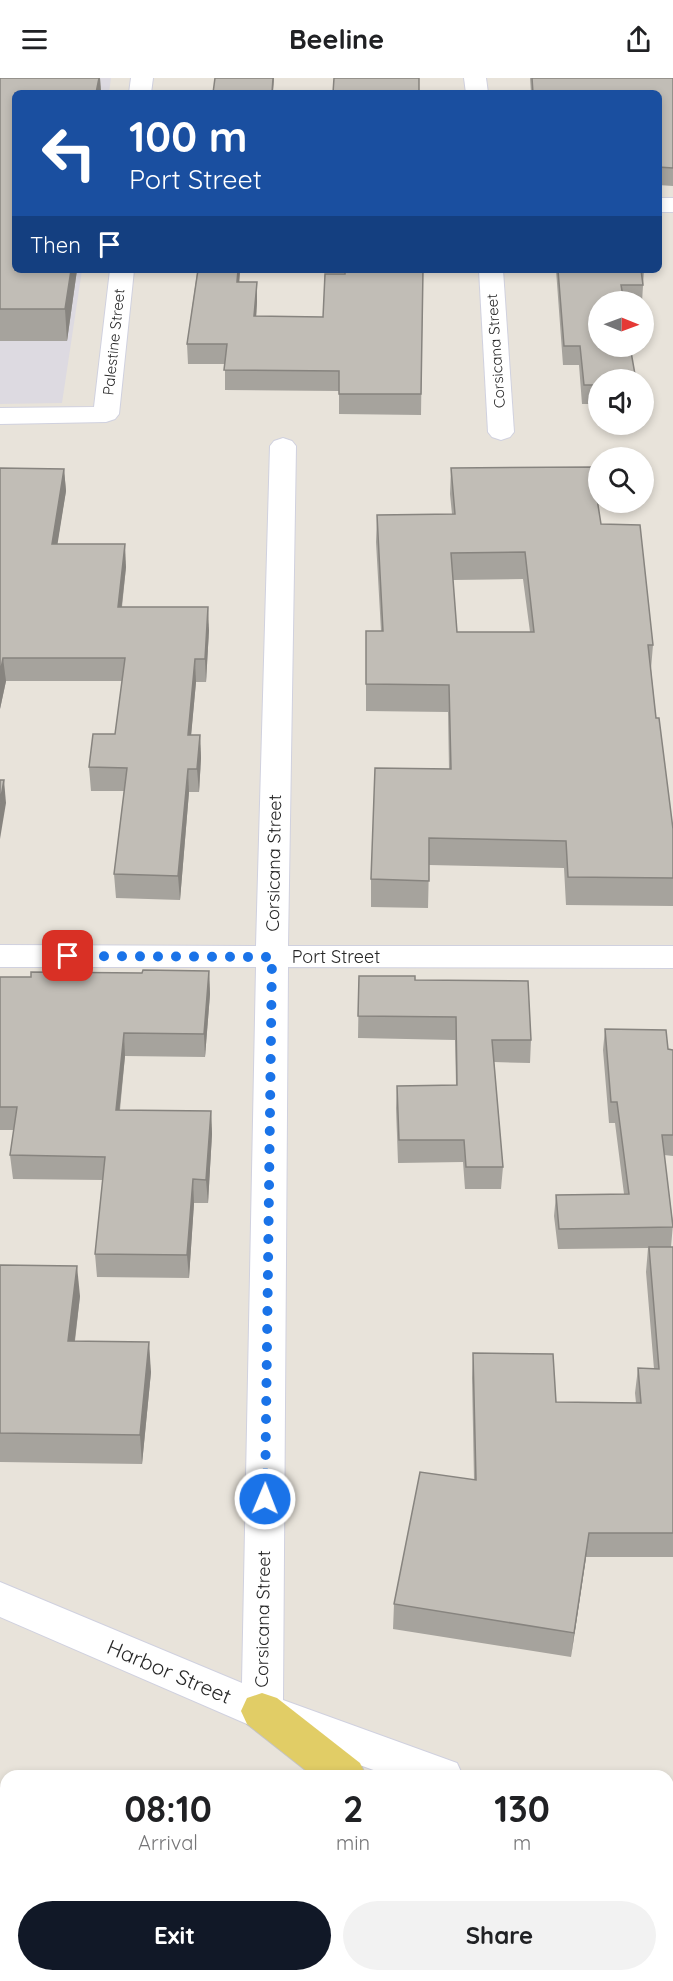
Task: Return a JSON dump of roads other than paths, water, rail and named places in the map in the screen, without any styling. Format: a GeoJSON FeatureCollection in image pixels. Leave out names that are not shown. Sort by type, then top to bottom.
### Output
{"type":"FeatureCollection","features":[{"type":"Feature","properties":{"kind":"main road"},"geometry":{"type":"LineString","coordinates":[[262,1712],[337,1770]]}},
{"type":"Feature","properties":{"kind":"street","name":"Palestine Street"},"geometry":{"type":"LineString","coordinates":[[0,416],[106,414],[122,273]]}},
{"type":"Feature","properties":{"kind":"street","name":"Corsicana Street"},"geometry":{"type":"LineString","coordinates":[[491,273],[501,432]]}},
{"type":"Feature","properties":{"kind":"street","name":"Corsicana Street"},"geometry":{"type":"LineString","coordinates":[[262,1712],[272,957],[283,447]]}},
{"type":"Feature","properties":{"kind":"street","name":"Port Street"},"geometry":{"type":"LineString","coordinates":[[0,956],[673,957]]}},
{"type":"Feature","properties":{"kind":"street","name":"Harbor Street"},"geometry":{"type":"LineString","coordinates":[[0,1599],[262,1712],[425,1770]]}}]}
